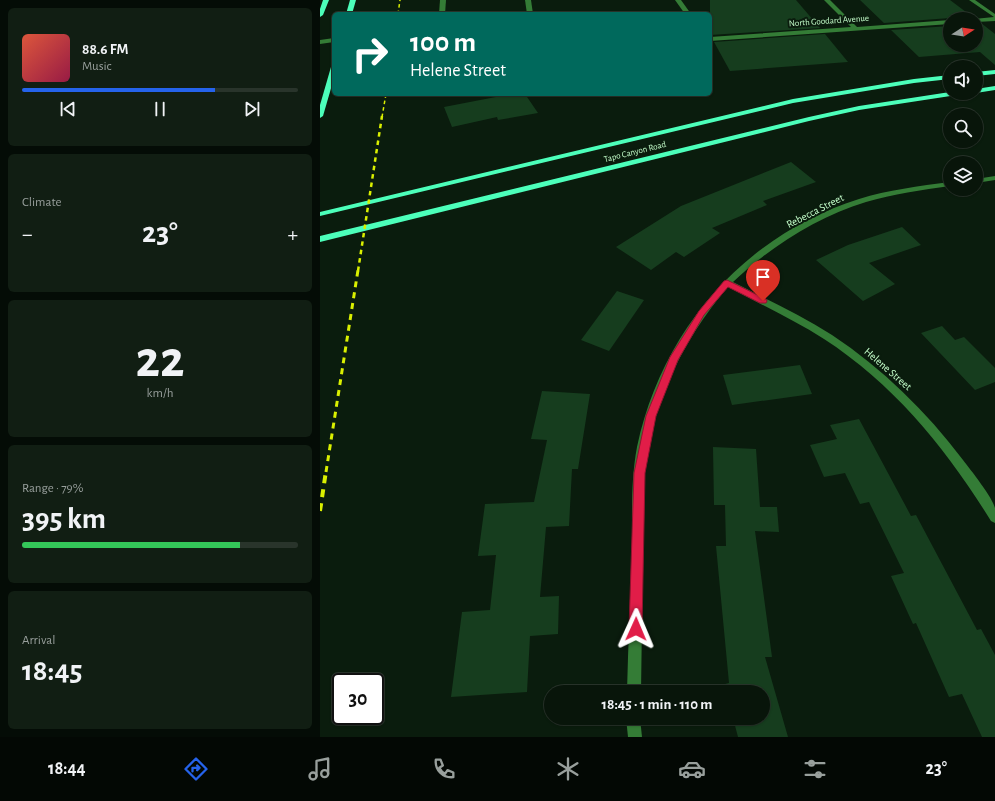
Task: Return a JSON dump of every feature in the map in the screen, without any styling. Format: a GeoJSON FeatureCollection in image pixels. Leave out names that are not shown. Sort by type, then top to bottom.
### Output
{"type":"FeatureCollection","features":[{"type":"Feature","properties":{"kind":"main road"},"geometry":{"type":"LineString","coordinates":[[320,15],[326,0]]}},
{"type":"Feature","properties":{"kind":"main road"},"geometry":{"type":"LineString","coordinates":[[350,12],[353,0]]}},
{"type":"Feature","properties":{"kind":"main road"},"geometry":{"type":"LineString","coordinates":[[983,73],[995,72]]}},
{"type":"Feature","properties":{"kind":"main road"},"geometry":{"type":"LineString","coordinates":[[320,116],[332,74]]}},
{"type":"Feature","properties":{"kind":"main road","name":"Tapo Canyon Road"},"geometry":{"type":"LineString","coordinates":[[320,214],[793,101],[906,82],[943,78]]}},
{"type":"Feature","properties":{"kind":"main road"},"geometry":{"type":"LineString","coordinates":[[983,90],[995,88]]}},
{"type":"Feature","properties":{"kind":"main road","name":"Tapo Canyon Road"},"geometry":{"type":"LineString","coordinates":[[320,239],[809,119],[859,108],[943,95]]}},
{"type":"Feature","properties":{"kind":"street"},"geometry":{"type":"LineString","coordinates":[[442,12],[443,0]]}},
{"type":"Feature","properties":{"kind":"street"},"geometry":{"type":"LineString","coordinates":[[528,0],[530,12]]}},
{"type":"Feature","properties":{"kind":"street"},"geometry":{"type":"LineString","coordinates":[[678,0],[687,12]]}},
{"type":"Feature","properties":{"kind":"street"},"geometry":{"type":"LineString","coordinates":[[828,0],[856,29]]}},
{"type":"Feature","properties":{"kind":"street"},"geometry":{"type":"LineString","coordinates":[[972,0],[995,18]]}},
{"type":"Feature","properties":{"kind":"street"},"geometry":{"type":"LineString","coordinates":[[983,19],[995,18]]}},
{"type":"Feature","properties":{"kind":"street","name":"North Goodard Avenue"},"geometry":{"type":"LineString","coordinates":[[712,39],[943,23]]}},
{"type":"Feature","properties":{"kind":"street"},"geometry":{"type":"LineString","coordinates":[[320,42],[332,40]]}},
{"type":"Feature","properties":{"kind":"street"},"geometry":{"type":"LineString","coordinates":[[983,180],[995,178]]}},
{"type":"Feature","properties":{"kind":"street","name":"Rebecca Street"},"geometry":{"type":"LineString","coordinates":[[634,685],[639,473],[651,416],[673,360],[702,313],[727,283],[755,258],[820,218],[850,205],[879,196],[943,185]]}},
{"type":"Feature","properties":{"kind":"street","name":"Helene Street"},"geometry":{"type":"LineString","coordinates":[[727,283],[811,327],[841,346],[882,378],[927,422],[980,492],[995,517]]}},
{"type":"Feature","properties":{"kind":"street"},"geometry":{"type":"LineString","coordinates":[[634,725],[635,737]]}},
{"type":"Feature","properties":{"kind":"building"},"geometry":{"type":"Polygon","coordinates":[[[710,0],[796,0],[820,28],[712,35],[712,12],[710,12],[710,0]]]}},
{"type":"Feature","properties":{"kind":"building"},"geometry":{"type":"Polygon","coordinates":[[[860,0],[950,0],[966,12],[943,12],[943,19],[884,23],[860,0]]]}},
{"type":"Feature","properties":{"kind":"building"},"geometry":{"type":"Polygon","coordinates":[[[983,25],[995,34],[995,65],[980,52],[983,52],[983,25]]]}},
{"type":"Feature","properties":{"kind":"building"},"geometry":{"type":"Polygon","coordinates":[[[943,26],[943,52],[980,52],[919,57],[891,30],[943,26]]]}},
{"type":"Feature","properties":{"kind":"building"},"geometry":{"type":"Polygon","coordinates":[[[825,34],[848,62],[730,71],[714,42],[825,34]]]}},
{"type":"Feature","properties":{"kind":"building"},"geometry":{"type":"Polygon","coordinates":[[[501,96],[526,96],[538,113],[498,120],[497,117],[452,127],[444,107],[501,96]]]}},
{"type":"Feature","properties":{"kind":"building"},"geometry":{"type":"Polygon","coordinates":[[[791,162],[816,182],[763,201],[767,205],[712,228],[720,233],[684,257],[676,252],[651,270],[616,247],[681,206],[791,162]]]}},
{"type":"Feature","properties":{"kind":"building"},"geometry":{"type":"Polygon","coordinates":[[[902,227],[921,245],[869,263],[895,284],[863,301],[816,260],[848,245],[902,227]]]}},
{"type":"Feature","properties":{"kind":"building"},"geometry":{"type":"Polygon","coordinates":[[[617,291],[644,300],[609,351],[581,340],[617,291]]]}},
{"type":"Feature","properties":{"kind":"building"},"geometry":{"type":"Polygon","coordinates":[[[942,326],[955,340],[964,337],[995,368],[995,382],[975,390],[921,333],[942,326]]]}},
{"type":"Feature","properties":{"kind":"building"},"geometry":{"type":"Polygon","coordinates":[[[800,365],[812,394],[732,405],[723,375],[800,365]]]}},
{"type":"Feature","properties":{"kind":"building"},"geometry":{"type":"Polygon","coordinates":[[[542,391],[590,394],[578,469],[572,469],[569,526],[546,527],[540,597],[559,596],[558,634],[530,636],[527,692],[451,697],[462,612],[490,610],[496,555],[478,556],[485,504],[534,502],[547,440],[531,439],[542,391]]]}},
{"type":"Feature","properties":{"kind":"building"},"geometry":{"type":"Polygon","coordinates":[[[859,419],[911,516],[916,515],[977,630],[981,629],[995,655],[995,737],[982,737],[962,694],[949,697],[916,623],[913,624],[891,576],[904,573],[869,502],[860,504],[845,473],[824,477],[810,445],[837,439],[830,425],[859,419]]]}},
{"type":"Feature","properties":{"kind":"building"},"geometry":{"type":"Polygon","coordinates":[[[713,447],[756,449],[760,507],[777,507],[779,532],[755,531],[772,657],[765,657],[788,737],[738,737],[735,725],[770,725],[770,685],[725,685],[729,683],[716,546],[726,546],[725,505],[714,505],[713,447]]]}},
{"type":"Feature","properties":{"kind":"railway"},"geometry":{"type":"LineString","coordinates":[[398,12],[400,0]]}},
{"type":"Feature","properties":{"kind":"railway"},"geometry":{"type":"LineString","coordinates":[[382,117],[386,96]]}},
{"type":"Feature","properties":{"kind":"railway"},"geometry":{"type":"LineString","coordinates":[[358,271],[382,116]]}},
{"type":"Feature","properties":{"kind":"railway"},"geometry":{"type":"LineString","coordinates":[[326,472],[358,270]]}},
{"type":"Feature","properties":{"kind":"railway"},"geometry":{"type":"LineString","coordinates":[[320,511],[326,471]]}},
{"type":"Feature","properties":{"kind":"route"},"geometry":{"type":"LineString","coordinates":[[636,629],[639,473],[651,416],[673,360],[702,313],[727,283],[763,301]]}}]}
